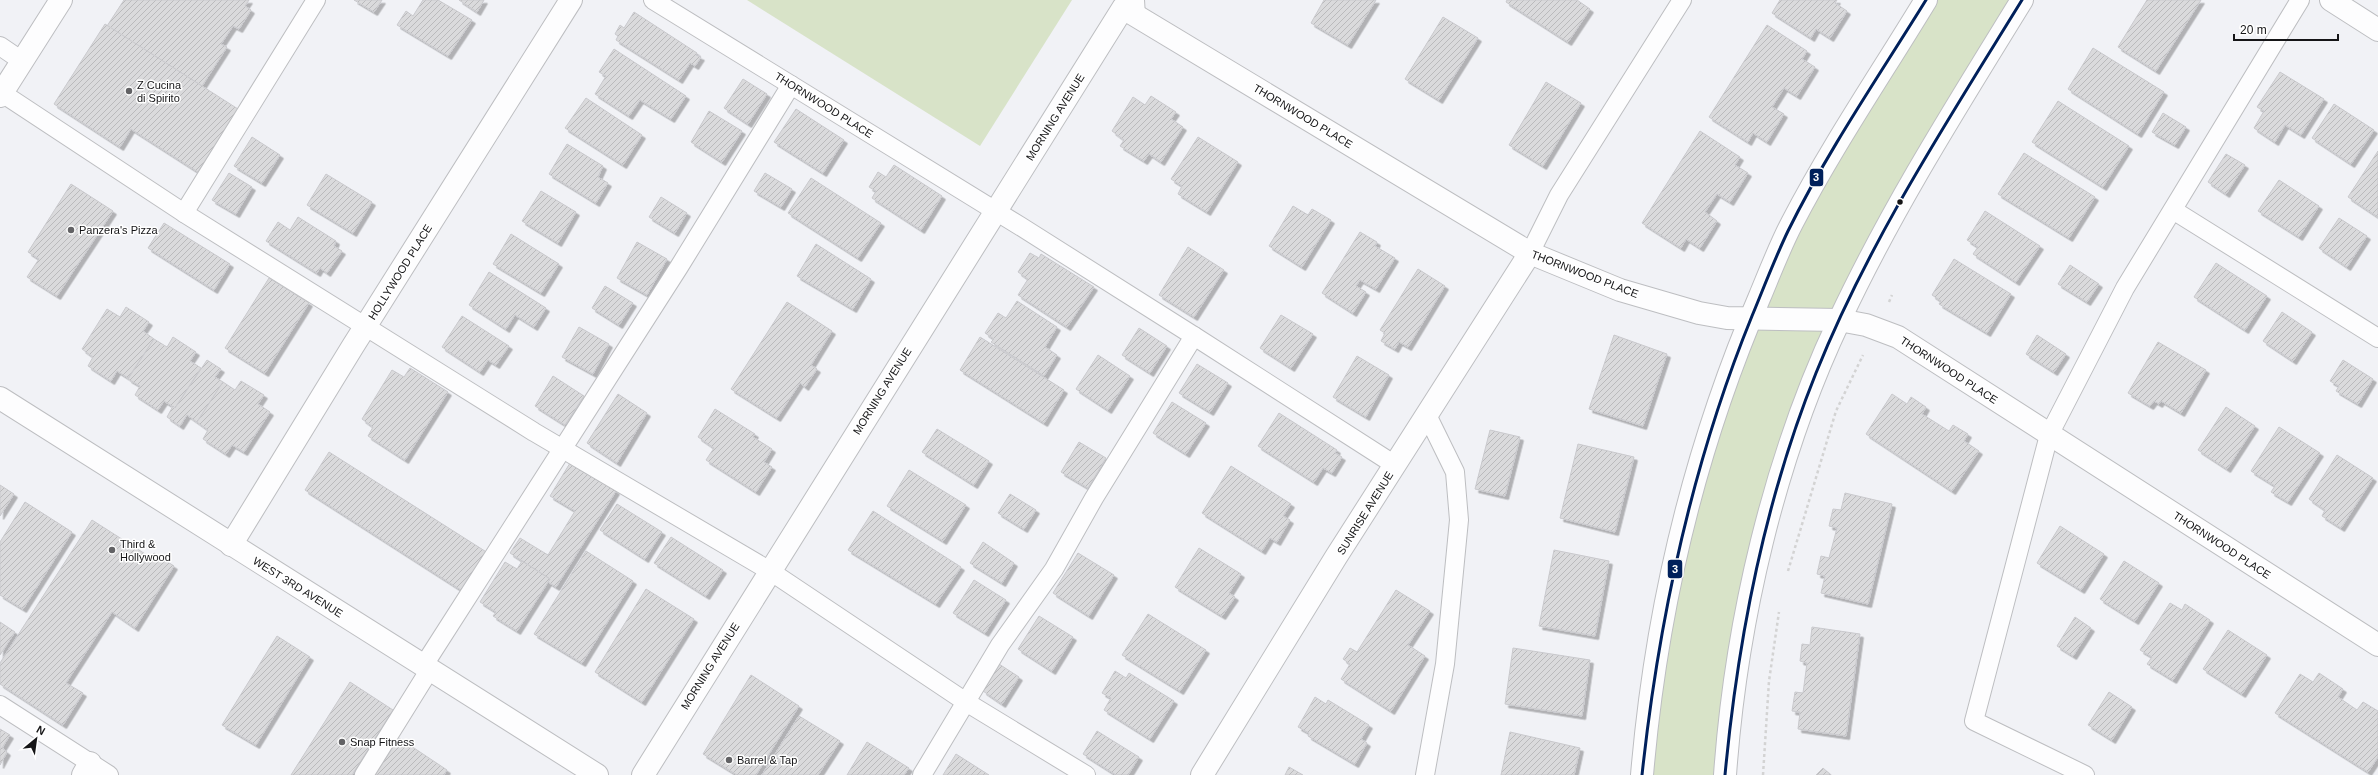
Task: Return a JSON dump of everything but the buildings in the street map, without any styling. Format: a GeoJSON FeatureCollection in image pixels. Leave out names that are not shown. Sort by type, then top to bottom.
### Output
{"type":"FeatureCollection","features":[{"type":"Feature","properties":{"kind":"street"},"geometry":{"type":"LineString","coordinates":[[1,95],[61,0]]}},
{"type":"Feature","properties":{"kind":"street","name":"HOLLYWOOD PLACE"},"geometry":{"type":"LineString","coordinates":[[231,545],[365,327],[572,0]]}},
{"type":"Feature","properties":{"kind":"street"},"geometry":{"type":"LineString","coordinates":[[1642,775],[1660,632],[1677,550],[1706,442],[1750,319],[1792,224],[1821,170],[1926,0]]}},
{"type":"Feature","properties":{"kind":"street"},"geometry":{"type":"LineString","coordinates":[[1725,775],[1742,639],[1770,515],[1808,395],[1839,320],[1901,200],[2022,0]]}},
{"type":"Feature","properties":{"kind":"street"},"geometry":{"type":"LineString","coordinates":[[2331,0],[2378,30]]}},
{"type":"Feature","properties":{"kind":"street","name":"THORNWOOD PLACE"},"geometry":{"type":"LineString","coordinates":[[1131,8],[1530,253],[1627,292],[1699,313],[1750,319],[1839,320],[1876,329],[1898,337],[2378,645]]}},
{"type":"Feature","properties":{"kind":"street","name":"MORNING AVENUE"},"geometry":{"type":"LineString","coordinates":[[643,775],[996,211],[1131,8]]}},
{"type":"Feature","properties":{"kind":"street","name":"SUNRISE AVENUE"},"geometry":{"type":"LineString","coordinates":[[1202,775],[1395,465],[1530,253]]}},
{"type":"Feature","properties":{"kind":"street","name":"WEST 3RD AVENUE"},"geometry":{"type":"LineString","coordinates":[[0,398],[596,775]]}},
{"type":"Feature","properties":{"kind":"lane"},"geometry":{"type":"LineString","coordinates":[[184,213],[316,0]]}},
{"type":"Feature","properties":{"kind":"lane","name":"THORNWOOD PLACE"},"geometry":{"type":"LineString","coordinates":[[653,0],[996,211],[1395,465]]}},
{"type":"Feature","properties":{"kind":"lane"},"geometry":{"type":"LineString","coordinates":[[2085,775],[1974,721],[2049,435],[2125,288],[2300,0]]}},
{"type":"Feature","properties":{"kind":"lane"},"geometry":{"type":"LineString","coordinates":[[1530,253],[1559,195],[1678,1]]}},
{"type":"Feature","properties":{"kind":"lane"},"geometry":{"type":"LineString","coordinates":[[0,46],[22,61]]}},
{"type":"Feature","properties":{"kind":"lane"},"geometry":{"type":"LineString","coordinates":[[364,775],[427,667],[549,467],[563,449],[791,85]]}},
{"type":"Feature","properties":{"kind":"lane"},"geometry":{"type":"LineString","coordinates":[[1,95],[365,327],[563,449],[770,571],[966,702],[1086,775]]}},
{"type":"Feature","properties":{"kind":"lane"},"geometry":{"type":"LineString","coordinates":[[2173,210],[2378,338]]}},
{"type":"Feature","properties":{"kind":"lane"},"geometry":{"type":"LineString","coordinates":[[922,775],[1000,645],[1054,569],[1094,498],[1194,336]]}},
{"type":"Feature","properties":{"kind":"lane"},"geometry":{"type":"LineString","coordinates":[[1425,775],[1445,664],[1459,520],[1455,472],[1427,415]]}},
{"type":"Feature","properties":{"kind":"lane"},"geometry":{"type":"LineString","coordinates":[[0,705],[86,769],[109,775]]}},
{"type":"Feature","properties":{"kind":"path"},"geometry":{"type":"LineString","coordinates":[[1787,574],[1836,411],[1892,295]]}},
{"type":"Feature","properties":{"kind":"path"},"geometry":{"type":"LineString","coordinates":[[1763,775],[1769,681],[1780,604]]}},
{"type":"Feature","properties":{"kind":"green space"},"geometry":{"type":"Polygon","coordinates":[[[747,0],[1072,0],[980,146],[747,0]]]}},
{"type":"Feature","properties":{"kind":"green space"},"geometry":{"type":"Polygon","coordinates":[[[1926,0],[2022,0],[1875,249],[1788,454],[1725,775],[1642,775],[1660,632],[1750,319],[1926,0]]]}},
{"type":"Feature","properties":{"kind":"transit line","name":"3"},"geometry":{"type":"LineString","coordinates":[[1642,775],[1649,716],[1668,599],[1695,484],[1731,371],[1774,262],[1803,201],[1854,114],[1926,0]]}},
{"type":"Feature","properties":{"kind":"transit line","name":"3"},"geometry":{"type":"LineString","coordinates":[[1725,775],[1737,672],[1756,571],[1768,520],[1782,471],[1816,373],[1837,324],[1885,229],[1938,136],[2022,0]]}},
{"type":"Feature","properties":{"kind":"place","name":"Z Cucina di Spirito"},"geometry":{"type":"Point","coordinates":[129,91]}},
{"type":"Feature","properties":{"kind":"place","name":"Panzera's Pizza"},"geometry":{"type":"Point","coordinates":[71,230]}},
{"type":"Feature","properties":{"kind":"place","name":"Third & Hollywood"},"geometry":{"type":"Point","coordinates":[112,550]}},
{"type":"Feature","properties":{"kind":"place","name":"Snap Fitness"},"geometry":{"type":"Point","coordinates":[342,742]}},
{"type":"Feature","properties":{"kind":"place","name":"Barrel & Tap"},"geometry":{"type":"Point","coordinates":[729,760]}}]}
